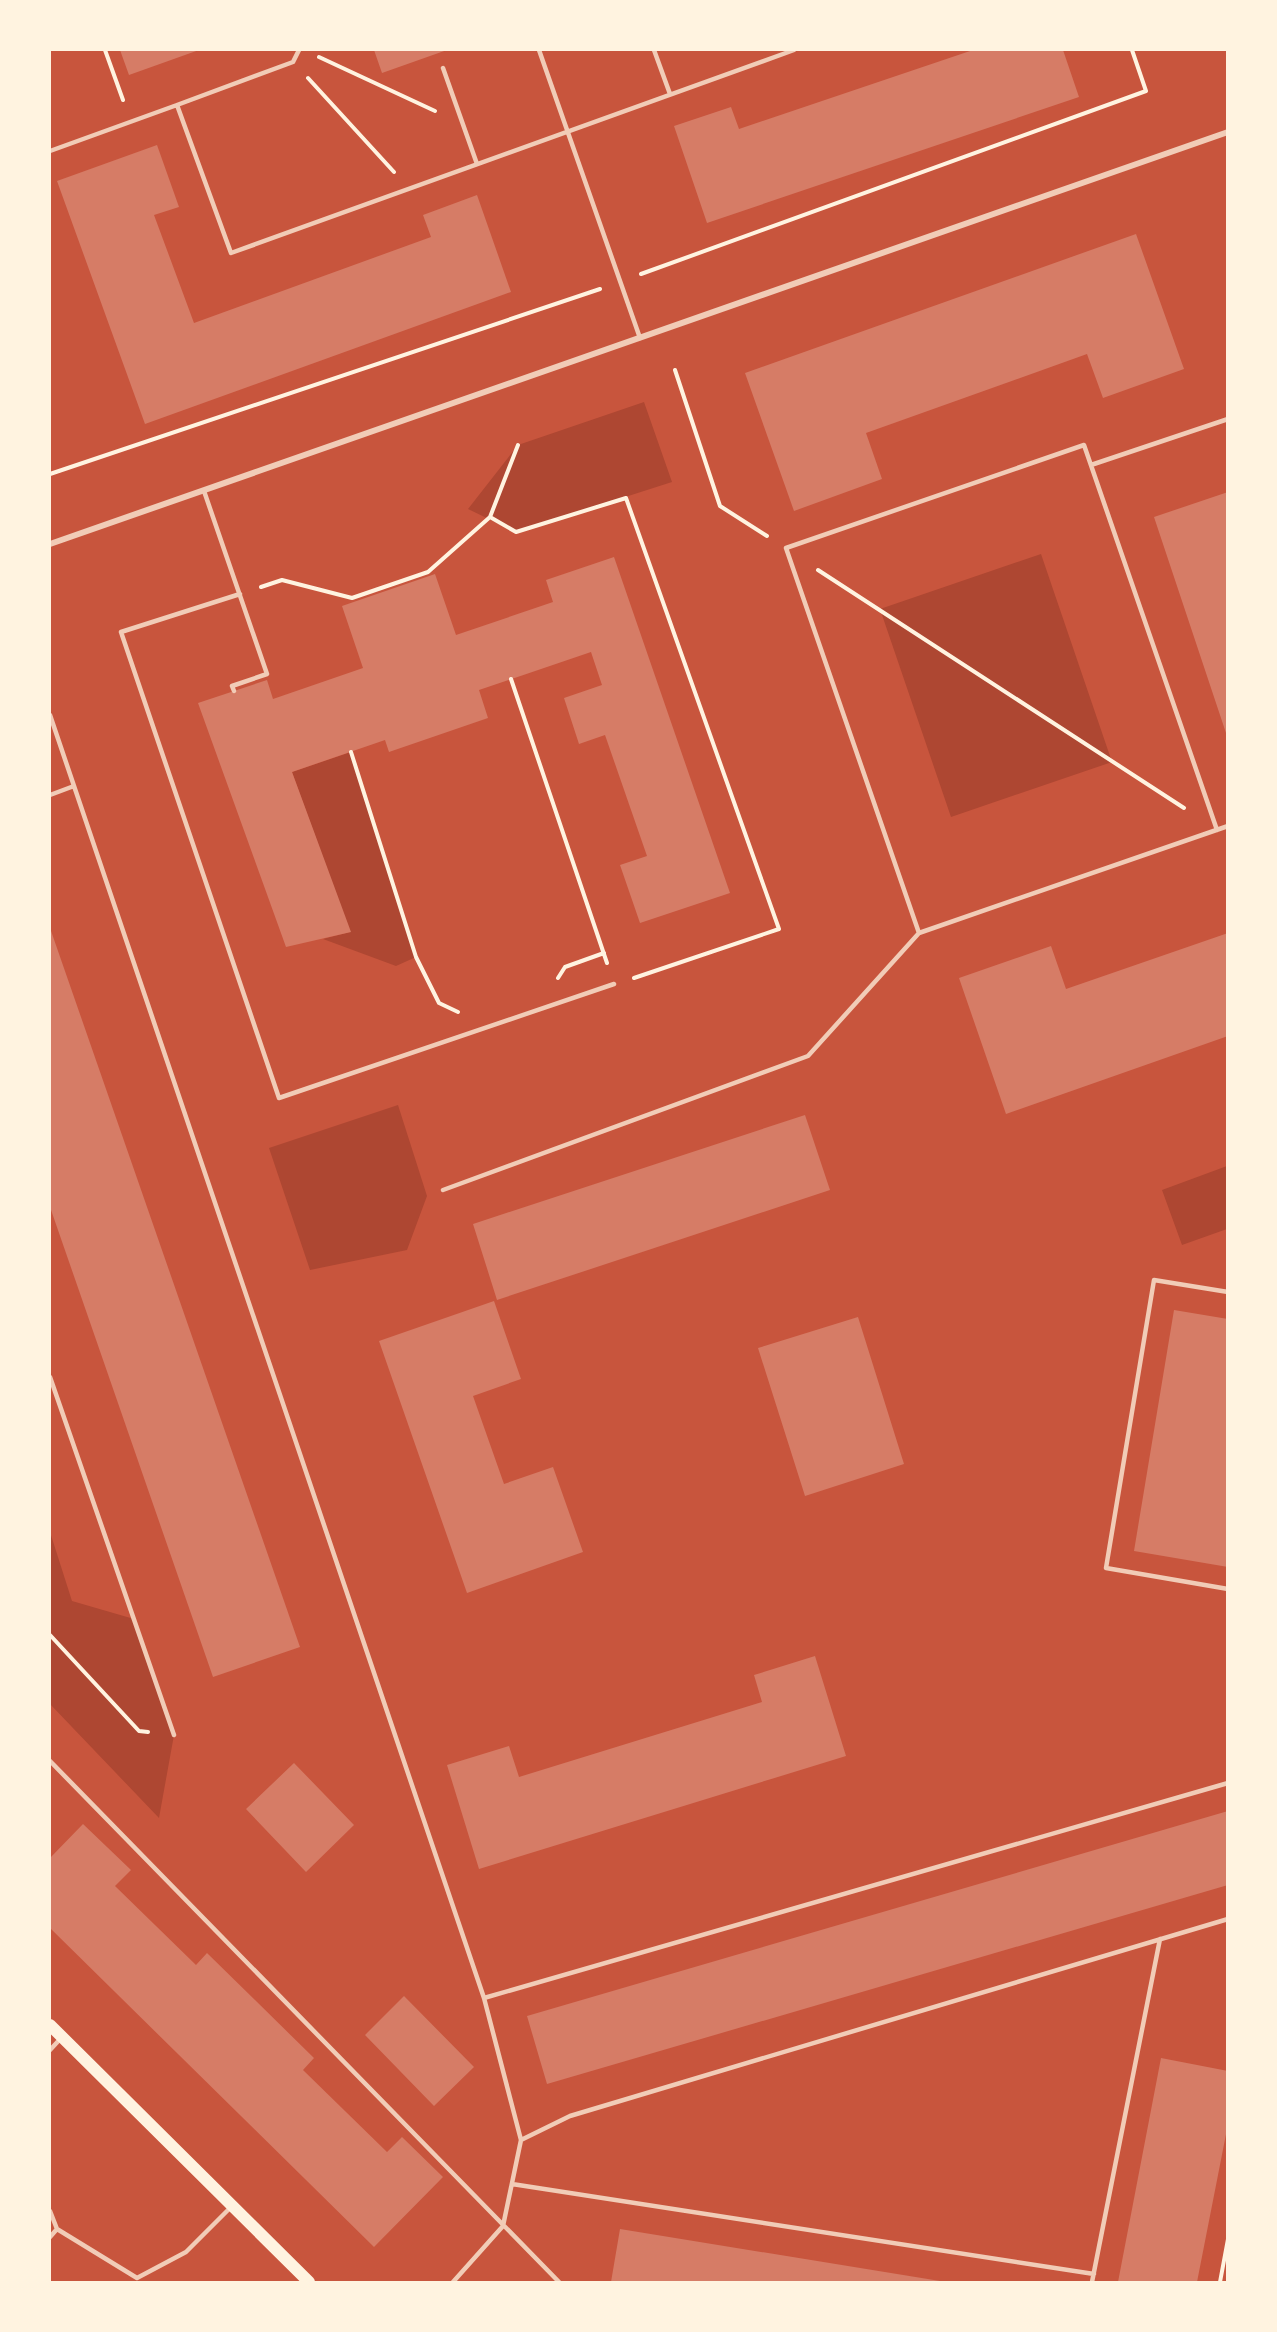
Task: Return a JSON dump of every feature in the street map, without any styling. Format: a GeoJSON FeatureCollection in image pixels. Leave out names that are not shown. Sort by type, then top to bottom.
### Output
{"type":"FeatureCollection","features":[{"type":"Feature","properties":{"kind":"main road"},"geometry":{"type":"LineString","coordinates":[[50,2025],[309,2283]]}},
{"type":"Feature","properties":{"kind":"street"},"geometry":{"type":"LineString","coordinates":[[50,544],[1227,132]]}},
{"type":"Feature","properties":{"kind":"lane"},"geometry":{"type":"LineString","coordinates":[[50,151],[293,62],[298,50]]}},
{"type":"Feature","properties":{"kind":"lane"},"geometry":{"type":"LineString","coordinates":[[539,50],[640,339]]}},
{"type":"Feature","properties":{"kind":"lane"},"geometry":{"type":"LineString","coordinates":[[654,50],[670,94]]}},
{"type":"Feature","properties":{"kind":"lane"},"geometry":{"type":"LineString","coordinates":[[177,105],[231,253],[794,50]]}},
{"type":"Feature","properties":{"kind":"lane"},"geometry":{"type":"LineString","coordinates":[[443,68],[477,164]]}},
{"type":"Feature","properties":{"kind":"lane"},"geometry":{"type":"LineString","coordinates":[[1091,465],[1227,419]]}},
{"type":"Feature","properties":{"kind":"lane"},"geometry":{"type":"LineString","coordinates":[[919,933],[786,548],[1084,445],[1217,830]]}},
{"type":"Feature","properties":{"kind":"lane"},"geometry":{"type":"LineString","coordinates":[[204,491],[267,674],[232,686],[234,691]]}},
{"type":"Feature","properties":{"kind":"lane"},"geometry":{"type":"LineString","coordinates":[[240,594],[121,632],[279,1098],[614,984]]}},
{"type":"Feature","properties":{"kind":"lane"},"geometry":{"type":"LineString","coordinates":[[50,715],[484,1998],[521,2140],[503,2226],[453,2283]]}},
{"type":"Feature","properties":{"kind":"lane"},"geometry":{"type":"LineString","coordinates":[[50,795],[74,786]]}},
{"type":"Feature","properties":{"kind":"lane"},"geometry":{"type":"LineString","coordinates":[[442,1190],[808,1056],[919,933],[1227,826]]}},
{"type":"Feature","properties":{"kind":"lane"},"geometry":{"type":"LineString","coordinates":[[1227,1292],[1154,1280],[1106,1568],[1227,1589]]}},
{"type":"Feature","properties":{"kind":"lane"},"geometry":{"type":"LineString","coordinates":[[50,1377],[174,1735]]}},
{"type":"Feature","properties":{"kind":"lane"},"geometry":{"type":"LineString","coordinates":[[50,1761],[559,2283]]}},
{"type":"Feature","properties":{"kind":"lane"},"geometry":{"type":"LineString","coordinates":[[484,1998],[1227,1783]]}},
{"type":"Feature","properties":{"kind":"lane"},"geometry":{"type":"LineString","coordinates":[[521,2140],[570,2116],[1227,1919]]}},
{"type":"Feature","properties":{"kind":"lane"},"geometry":{"type":"LineString","coordinates":[[1092,2283],[1160,1939]]}},
{"type":"Feature","properties":{"kind":"lane"},"geometry":{"type":"LineString","coordinates":[[50,2050],[62,2037]]}},
{"type":"Feature","properties":{"kind":"lane"},"geometry":{"type":"LineString","coordinates":[[512,2184],[1094,2274]]}},
{"type":"Feature","properties":{"kind":"lane"},"geometry":{"type":"LineString","coordinates":[[50,2211],[57,2229],[137,2278],[186,2252],[232,2206]]}},
{"type":"Feature","properties":{"kind":"lane"},"geometry":{"type":"LineString","coordinates":[[50,2237],[57,2229]]}},
{"type":"Feature","properties":{"kind":"path"},"geometry":{"type":"LineString","coordinates":[[105,50],[131,121]]}},
{"type":"Feature","properties":{"kind":"path"},"geometry":{"type":"LineString","coordinates":[[313,54],[463,124]]}},
{"type":"Feature","properties":{"kind":"path"},"geometry":{"type":"LineString","coordinates":[[293,62],[410,189]]}},
{"type":"Feature","properties":{"kind":"path"},"geometry":{"type":"LineString","coordinates":[[675,370],[720,506],[1217,830]]}},
{"type":"Feature","properties":{"kind":"path"},"geometry":{"type":"LineString","coordinates":[[240,594],[282,580],[352,598],[387,589],[428,572],[490,517],[518,445]]}},
{"type":"Feature","properties":{"kind":"path"},"geometry":{"type":"LineString","coordinates":[[490,517],[516,532],[626,498],[779,929],[614,984],[511,680]]}},
{"type":"Feature","properties":{"kind":"path"},"geometry":{"type":"LineString","coordinates":[[351,752],[416,957],[439,1002],[463,1015]]}},
{"type":"Feature","properties":{"kind":"path"},"geometry":{"type":"LineString","coordinates":[[553,986],[565,967],[604,953]]}},
{"type":"Feature","properties":{"kind":"path"},"geometry":{"type":"LineString","coordinates":[[50,1635],[139,1731],[174,1735]]}},
{"type":"Feature","properties":{"kind":"path"},"geometry":{"type":"LineString","coordinates":[[1220,2283],[1227,2239]]}},
{"type":"Feature","properties":{"kind":"shaded area"},"geometry":{"type":"Polygon","coordinates":[[[644,402],[672,482],[516,532],[468,509],[518,445],[644,402]]]}},
{"type":"Feature","properties":{"kind":"shaded area"},"geometry":{"type":"Polygon","coordinates":[[[1041,554],[1112,762],[951,817],[880,609],[1041,554]]]}},
{"type":"Feature","properties":{"kind":"shaded area"},"geometry":{"type":"Polygon","coordinates":[[[351,752],[416,957],[396,966],[323,939],[350,932],[292,772],[351,752]]]}},
{"type":"Feature","properties":{"kind":"shaded area"},"geometry":{"type":"Polygon","coordinates":[[[398,1105],[427,1196],[407,1250],[310,1270],[269,1148],[398,1105]]]}},
{"type":"Feature","properties":{"kind":"shaded area"},"geometry":{"type":"Polygon","coordinates":[[[1227,1166],[1227,1229],[1182,1245],[1162,1190],[1227,1166]]]}},
{"type":"Feature","properties":{"kind":"shaded area"},"geometry":{"type":"Polygon","coordinates":[[[50,1532],[72,1601],[134,1619],[174,1735],[159,1818],[50,1704],[50,1532]]]}},
{"type":"Feature","properties":{"kind":"building"},"geometry":{"type":"Polygon","coordinates":[[[120,50],[199,50],[129,75],[120,50]]]}},
{"type":"Feature","properties":{"kind":"building"},"geometry":{"type":"Polygon","coordinates":[[[374,50],[447,50],[382,73],[374,50]]]}},
{"type":"Feature","properties":{"kind":"building"},"geometry":{"type":"Polygon","coordinates":[[[973,50],[1063,50],[1079,97],[707,223],[674,126],[731,107],[739,129],[973,50]]]}},
{"type":"Feature","properties":{"kind":"building"},"geometry":{"type":"Polygon","coordinates":[[[157,145],[179,207],[154,215],[194,323],[431,237],[423,215],[477,195],[511,292],[145,424],[57,181],[157,145]]]}},
{"type":"Feature","properties":{"kind":"building"},"geometry":{"type":"Polygon","coordinates":[[[1136,234],[1184,369],[1103,398],[1087,354],[866,433],[882,479],[794,511],[745,373],[1136,234]]]}},
{"type":"Feature","properties":{"kind":"building"},"geometry":{"type":"Polygon","coordinates":[[[1228,492],[1228,736],[1227,736],[1154,517],[1228,492]]]}},
{"type":"Feature","properties":{"kind":"building"},"geometry":{"type":"Polygon","coordinates":[[[614,557],[730,893],[640,923],[620,865],[647,856],[605,735],[579,744],[564,698],[602,685],[591,652],[479,690],[488,718],[389,752],[385,740],[292,772],[351,932],[286,947],[198,703],[267,680],[273,699],[363,668],[342,606],[435,574],[456,635],[553,602],[546,580],[614,557]]]}},
{"type":"Feature","properties":{"kind":"building"},"geometry":{"type":"Polygon","coordinates":[[[50,928],[300,1647],[213,1677],[50,1207],[50,928]]]}},
{"type":"Feature","properties":{"kind":"building"},"geometry":{"type":"Polygon","coordinates":[[[1228,933],[1228,1036],[1006,1114],[959,978],[1051,946],[1066,989],[1228,933]]]}},
{"type":"Feature","properties":{"kind":"building"},"geometry":{"type":"Polygon","coordinates":[[[805,1115],[830,1190],[497,1300],[473,1224],[805,1115]]]}},
{"type":"Feature","properties":{"kind":"building"},"geometry":{"type":"Polygon","coordinates":[[[494,1301],[521,1379],[473,1396],[504,1484],[553,1467],[583,1552],[467,1593],[379,1341],[494,1301]]]}},
{"type":"Feature","properties":{"kind":"building"},"geometry":{"type":"Polygon","coordinates":[[[1174,1310],[1228,1319],[1228,1567],[1134,1551],[1174,1310]]]}},
{"type":"Feature","properties":{"kind":"building"},"geometry":{"type":"Polygon","coordinates":[[[858,1317],[904,1464],[805,1496],[758,1348],[858,1317]]]}},
{"type":"Feature","properties":{"kind":"building"},"geometry":{"type":"Polygon","coordinates":[[[815,1656],[846,1756],[479,1869],[447,1765],[509,1746],[519,1777],[762,1702],[754,1675],[815,1656]]]}},
{"type":"Feature","properties":{"kind":"building"},"geometry":{"type":"Polygon","coordinates":[[[294,1763],[354,1825],[306,1872],[246,1809],[294,1763]]]}},
{"type":"Feature","properties":{"kind":"building"},"geometry":{"type":"Polygon","coordinates":[[[1228,1811],[1228,1885],[547,2084],[527,2016],[1228,1811]]]}},
{"type":"Feature","properties":{"kind":"building"},"geometry":{"type":"Polygon","coordinates":[[[83,1824],[131,1870],[115,1886],[196,1965],[207,1953],[314,2058],[303,2070],[387,2152],[402,2137],[443,2177],[374,2247],[50,1928],[50,1858],[83,1824]]]}},
{"type":"Feature","properties":{"kind":"building"},"geometry":{"type":"Polygon","coordinates":[[[404,1996],[474,2067],[434,2106],[365,2035],[404,1996]]]}},
{"type":"Feature","properties":{"kind":"building"},"geometry":{"type":"Polygon","coordinates":[[[1161,2058],[1228,2071],[1228,2124],[1197,2282],[1118,2282],[1161,2058]]]}},
{"type":"Feature","properties":{"kind":"building"},"geometry":{"type":"Polygon","coordinates":[[[620,2229],[940,2281],[940,2282],[611,2282],[620,2229]]]}}]}
